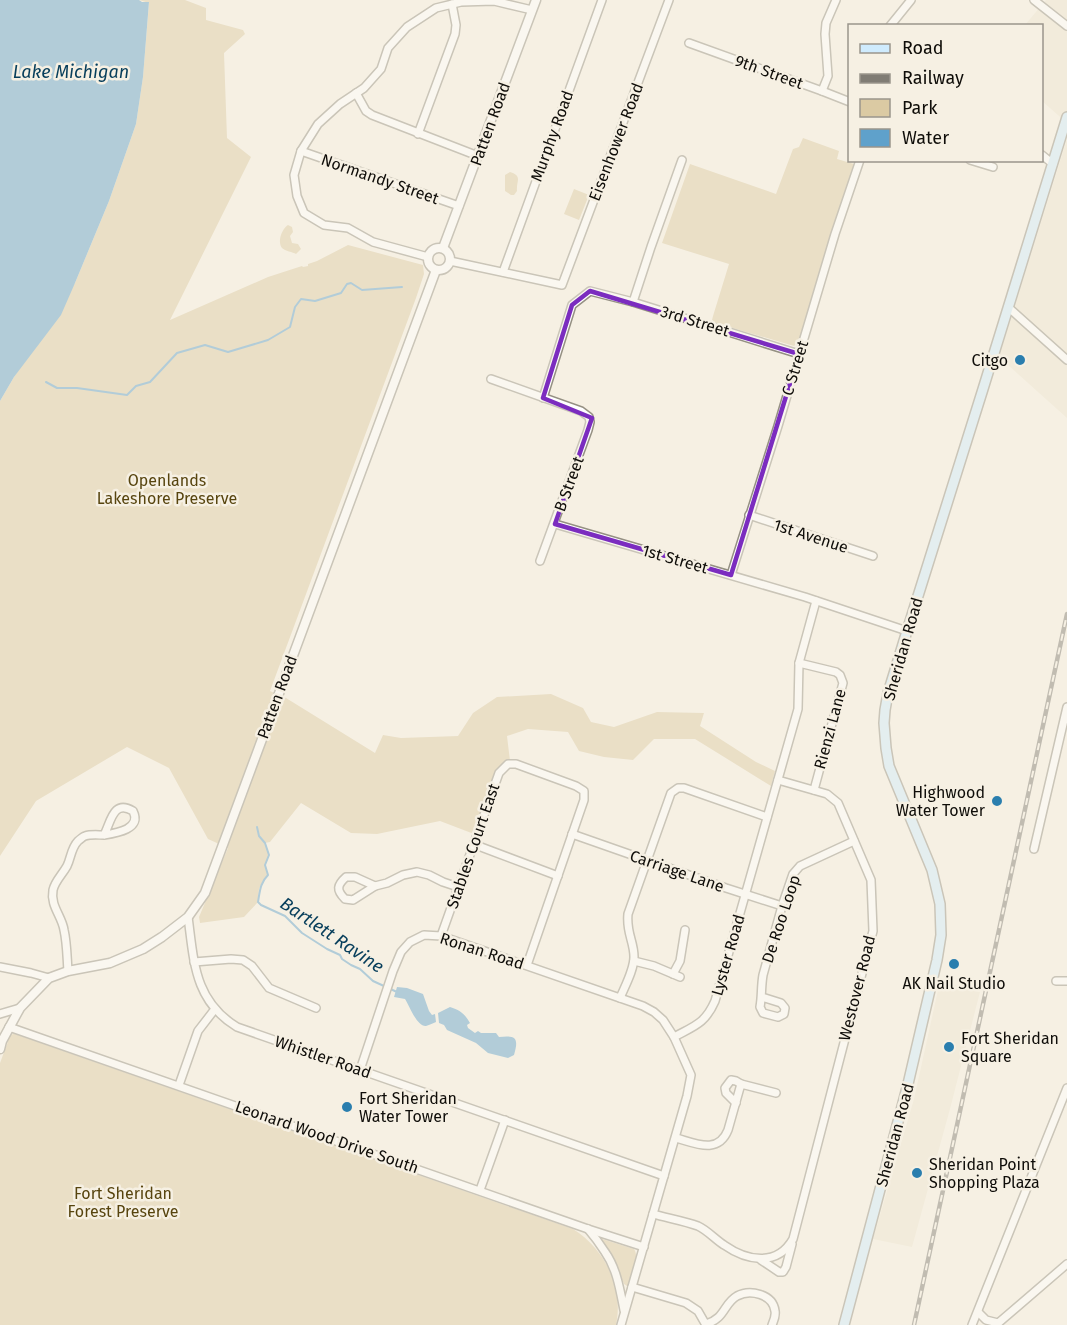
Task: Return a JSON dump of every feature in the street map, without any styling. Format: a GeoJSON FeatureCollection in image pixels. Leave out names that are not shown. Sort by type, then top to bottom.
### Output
{"type":"FeatureCollection","features":[{"type":"Feature","properties":{"kind":"main road","name":"Sheridan Road"},"geometry":{"type":"LineString","coordinates":[[844,1325],[908,1084],[938,960],[941,934],[940,903],[932,870],[889,766],[884,723],[886,701],[1067,117]]}},
{"type":"Feature","properties":{"kind":"street","name":"Patten Road"},"geometry":{"type":"LineString","coordinates":[[443,248],[536,0]]}},
{"type":"Feature","properties":{"kind":"street","name":"Murphy Road"},"geometry":{"type":"LineString","coordinates":[[503,272],[602,0]]}},
{"type":"Feature","properties":{"kind":"street","name":"Eisenhower Road"},"geometry":{"type":"LineString","coordinates":[[503,272],[562,285],[669,0]]}},
{"type":"Feature","properties":{"kind":"street"},"geometry":{"type":"LineString","coordinates":[[822,91],[828,76],[826,23],[835,3],[843,0]]}},
{"type":"Feature","properties":{"kind":"street"},"geometry":{"type":"LineString","coordinates":[[892,24],[911,0]]}},
{"type":"Feature","properties":{"kind":"street"},"geometry":{"type":"LineString","coordinates":[[1034,0],[1067,26]]}},
{"type":"Feature","properties":{"kind":"street"},"geometry":{"type":"LineString","coordinates":[[428,257],[373,242],[348,228],[324,225],[304,213],[297,196],[294,175],[301,151],[318,124],[340,104],[364,88],[381,69],[388,48],[407,27],[436,8],[461,2],[494,1],[532,10]]}},
{"type":"Feature","properties":{"kind":"street"},"geometry":{"type":"LineString","coordinates":[[418,134],[455,34],[456,25],[452,4]]}},
{"type":"Feature","properties":{"kind":"street","name":"9th Street"},"geometry":{"type":"LineString","coordinates":[[689,43],[848,102]]}},
{"type":"Feature","properties":{"kind":"street"},"geometry":{"type":"LineString","coordinates":[[356,93],[366,111],[372,115],[478,156]]}},
{"type":"Feature","properties":{"kind":"street","name":"Normandy Street"},"geometry":{"type":"LineString","coordinates":[[301,151],[459,206]]}},
{"type":"Feature","properties":{"kind":"street"},"geometry":{"type":"LineString","coordinates":[[1043,156],[1053,164]]}},
{"type":"Feature","properties":{"kind":"street"},"geometry":{"type":"LineString","coordinates":[[633,302],[682,160]]}},
{"type":"Feature","properties":{"kind":"street","name":"C Street"},"geometry":{"type":"LineString","coordinates":[[730,575],[859,162]]}},
{"type":"Feature","properties":{"kind":"street"},"geometry":{"type":"LineString","coordinates":[[977,162],[993,167]]}},
{"type":"Feature","properties":{"kind":"street"},"geometry":{"type":"LineString","coordinates":[[443,248],[450,254],[450,261],[447,268],[435,270],[429,265],[428,257],[431,250],[443,248]]}},
{"type":"Feature","properties":{"kind":"street"},"geometry":{"type":"LineString","coordinates":[[450,261],[503,272]]}},
{"type":"Feature","properties":{"kind":"street","name":"Patten Road"},"geometry":{"type":"LineString","coordinates":[[1,1043],[20,1008],[49,978],[110,963],[143,949],[188,917],[205,893],[435,270]]}},
{"type":"Feature","properties":{"kind":"street","name":"3rd Street"},"geometry":{"type":"LineString","coordinates":[[543,398],[572,305],[590,291],[633,302],[799,354]]}},
{"type":"Feature","properties":{"kind":"street"},"geometry":{"type":"LineString","coordinates":[[1008,308],[1067,360]]}},
{"type":"Feature","properties":{"kind":"street"},"geometry":{"type":"LineString","coordinates":[[491,379],[543,398]]}},
{"type":"Feature","properties":{"kind":"street","name":"B Street"},"geometry":{"type":"LineString","coordinates":[[540,561],[590,422],[590,417],[580,411],[543,398]]}},
{"type":"Feature","properties":{"kind":"street","name":"1st Avenue"},"geometry":{"type":"LineString","coordinates":[[749,515],[873,556]]}},
{"type":"Feature","properties":{"kind":"street","name":"1st Street"},"geometry":{"type":"LineString","coordinates":[[555,524],[796,594],[907,631]]}},
{"type":"Feature","properties":{"kind":"street","name":"Lyster Road"},"geometry":{"type":"LineString","coordinates":[[674,1037],[701,1023],[711,1010],[798,709],[799,663],[816,601]]}},
{"type":"Feature","properties":{"kind":"street","name":"Rienzi Lane"},"geometry":{"type":"LineString","coordinates":[[799,663],[836,672],[843,683],[814,790]]}},
{"type":"Feature","properties":{"kind":"street"},"geometry":{"type":"LineString","coordinates":[[1034,849],[1066,712]]}},
{"type":"Feature","properties":{"kind":"street","name":"Stables Court East"},"geometry":{"type":"LineString","coordinates":[[441,936],[503,767],[516,764],[584,791],[583,805],[572,834]]}},
{"type":"Feature","properties":{"kind":"street","name":"Westover Road"},"geometry":{"type":"LineString","coordinates":[[653,1214],[700,1227],[733,1250],[759,1258],[779,1272],[783,1272],[786,1267],[873,931],[871,880],[838,803],[827,794],[778,780]]}},
{"type":"Feature","properties":{"kind":"street"},"geometry":{"type":"LineString","coordinates":[[620,998],[634,961],[628,930],[628,914],[674,790],[684,788],[767,817]]}},
{"type":"Feature","properties":{"kind":"street"},"geometry":{"type":"LineString","coordinates":[[69,972],[64,927],[52,899],[53,890],[78,840],[85,836],[104,835],[129,829],[135,820],[133,811],[123,807],[114,812],[104,835]]}},
{"type":"Feature","properties":{"kind":"street"},"geometry":{"type":"LineString","coordinates":[[527,965],[572,834]]}},
{"type":"Feature","properties":{"kind":"street","name":"Carriage Lane"},"geometry":{"type":"LineString","coordinates":[[572,834],[782,906]]}},
{"type":"Feature","properties":{"kind":"street","name":"De Roo Loop"},"geometry":{"type":"LineString","coordinates":[[762,997],[763,975],[790,879],[800,866],[854,841]]}},
{"type":"Feature","properties":{"kind":"street"},"geometry":{"type":"LineString","coordinates":[[473,844],[558,876]]}},
{"type":"Feature","properties":{"kind":"street"},"geometry":{"type":"LineString","coordinates":[[375,886],[354,877],[346,877],[340,882],[339,887],[340,894],[345,899],[353,900],[375,886],[417,872],[458,887]]}},
{"type":"Feature","properties":{"kind":"street","name":"Whistler Road"},"geometry":{"type":"LineString","coordinates":[[188,917],[196,975],[202,989],[215,1009],[237,1027],[664,1176]]}},
{"type":"Feature","properties":{"kind":"street"},"geometry":{"type":"LineString","coordinates":[[634,961],[677,975],[685,930]]}},
{"type":"Feature","properties":{"kind":"street","name":"Ronan Road"},"geometry":{"type":"LineString","coordinates":[[360,1070],[401,952],[414,939],[424,935],[441,936],[642,1006],[654,1012],[674,1037]]}},
{"type":"Feature","properties":{"kind":"street"},"geometry":{"type":"LineString","coordinates":[[194,962],[243,960],[252,966],[269,988],[316,1008]]}},
{"type":"Feature","properties":{"kind":"street"},"geometry":{"type":"LineString","coordinates":[[0,967],[31,972],[49,978]]}},
{"type":"Feature","properties":{"kind":"street"},"geometry":{"type":"LineString","coordinates":[[1056,981],[1067,981]]}},
{"type":"Feature","properties":{"kind":"street"},"geometry":{"type":"LineString","coordinates":[[0,1014],[20,1008]]}},
{"type":"Feature","properties":{"kind":"street"},"geometry":{"type":"LineString","coordinates":[[179,1085],[198,1030],[215,1009]]}},
{"type":"Feature","properties":{"kind":"street","name":"Leonard Wood Drive South"},"geometry":{"type":"LineString","coordinates":[[9,1027],[644,1247]]}},
{"type":"Feature","properties":{"kind":"street"},"geometry":{"type":"LineString","coordinates":[[621,1325],[687,1096],[691,1075],[674,1037]]}},
{"type":"Feature","properties":{"kind":"street"},"geometry":{"type":"LineString","coordinates":[[736,1103],[726,1093],[725,1088],[733,1080],[776,1093]]}},
{"type":"Feature","properties":{"kind":"street"},"geometry":{"type":"LineString","coordinates":[[675,1138],[706,1146],[720,1142],[726,1136],[741,1084]]}},
{"type":"Feature","properties":{"kind":"street"},"geometry":{"type":"LineString","coordinates":[[972,1325],[1067,1088]]}},
{"type":"Feature","properties":{"kind":"street"},"geometry":{"type":"LineString","coordinates":[[480,1190],[505,1120]]}},
{"type":"Feature","properties":{"kind":"street"},"geometry":{"type":"LineString","coordinates":[[588,1229],[613,1265],[625,1313]]}},
{"type":"Feature","properties":{"kind":"street"},"geometry":{"type":"LineString","coordinates":[[759,1258],[768,1258],[783,1252],[793,1239]]}},
{"type":"Feature","properties":{"kind":"street"},"geometry":{"type":"LineString","coordinates":[[978,1312],[986,1320],[997,1324],[1067,1264]]}},
{"type":"Feature","properties":{"kind":"street"},"geometry":{"type":"LineString","coordinates":[[632,1287],[686,1303],[698,1311],[706,1325],[717,1320],[733,1299],[746,1292],[754,1292],[767,1298],[775,1308],[772,1325]]}},
{"type":"Feature","properties":{"kind":"highlighted area"},"geometry":{"type":"Polygon","coordinates":[[[590,291],[799,354],[731,575],[555,524],[592,418],[543,398],[572,305],[590,291]]]}},
{"type":"Feature","properties":{"kind":"shaded area"},"geometry":{"type":"Polygon","coordinates":[[[1046,0],[1067,0],[1067,123],[1043,102],[1043,24],[1026,24],[1046,0]]]}},
{"type":"Feature","properties":{"kind":"shaded area"},"geometry":{"type":"Polygon","coordinates":[[[1067,139],[1067,418],[999,357],[1067,139]]]}},
{"type":"Feature","properties":{"kind":"shaded area"},"geometry":{"type":"Polygon","coordinates":[[[940,981],[980,992],[912,1247],[873,1239],[914,1099],[940,981]]]}},
{"type":"Feature","properties":{"kind":"green space","name":"Openlands Lakeshore Preserve"},"geometry":{"type":"Polygon","coordinates":[[[139,0],[185,0],[206,8],[206,20],[243,30],[245,34],[224,53],[227,138],[251,157],[170,320],[268,277],[308,266],[348,245],[423,265],[424,274],[416,298],[270,691],[286,698],[375,753],[383,735],[401,738],[458,736],[473,713],[497,697],[551,694],[583,708],[591,722],[614,727],[657,712],[704,713],[700,726],[756,762],[775,771],[771,786],[695,739],[654,739],[633,760],[604,757],[579,751],[568,732],[528,729],[507,736],[510,761],[505,762],[497,770],[474,834],[440,821],[377,834],[351,833],[301,803],[270,842],[265,843],[269,855],[265,865],[268,875],[259,889],[258,902],[244,917],[200,923],[199,917],[228,848],[208,839],[169,768],[127,747],[36,801],[0,856],[0,401],[75,283],[109,201],[136,124],[143,77],[149,3],[139,0]]]}},
{"type":"Feature","properties":{"kind":"green space"},"geometry":{"type":"Polygon","coordinates":[[[803,138],[839,151],[837,159],[854,164],[799,341],[794,346],[712,320],[729,264],[662,243],[690,164],[776,194],[793,149],[799,147],[803,138]]]}},
{"type":"Feature","properties":{"kind":"green space"},"geometry":{"type":"Polygon","coordinates":[[[510,172],[518,177],[517,191],[514,195],[505,191],[505,175],[510,172]]]}},
{"type":"Feature","properties":{"kind":"green space"},"geometry":{"type":"Polygon","coordinates":[[[574,189],[589,195],[579,220],[564,214],[574,189]]]}},
{"type":"Feature","properties":{"kind":"green space"},"geometry":{"type":"Polygon","coordinates":[[[288,225],[292,227],[293,232],[290,236],[292,243],[298,244],[301,249],[296,254],[283,249],[280,242],[281,235],[288,225]]]}},
{"type":"Feature","properties":{"kind":"green space","name":"Fort Sheridan Forest Preserve"},"geometry":{"type":"Polygon","coordinates":[[[13,1034],[573,1229],[594,1247],[610,1271],[617,1297],[616,1325],[0,1325],[0,1063],[10,1036],[13,1034]]]}},
{"type":"Feature","properties":{"kind":"green space"},"geometry":{"type":"Polygon","coordinates":[[[602,1239],[634,1249],[636,1261],[627,1286],[601,1241],[602,1239]]]}},
{"type":"Feature","properties":{"kind":"water","name":"Lake Michigan"},"geometry":{"type":"Polygon","coordinates":[[[0,0],[139,0],[149,2],[143,77],[136,124],[109,201],[61,315],[14,377],[0,401],[0,0]]]}},
{"type":"Feature","properties":{"kind":"water"},"geometry":{"type":"Polygon","coordinates":[[[397,987],[423,994],[429,1011],[432,1015],[435,1014],[436,1022],[426,1026],[419,1023],[405,999],[394,997],[397,987]]]}},
{"type":"Feature","properties":{"kind":"water"},"geometry":{"type":"Polygon","coordinates":[[[450,1007],[464,1015],[470,1023],[467,1025],[468,1028],[475,1033],[478,1031],[496,1033],[499,1037],[513,1037],[516,1041],[514,1055],[508,1058],[488,1053],[476,1043],[447,1030],[439,1023],[438,1013],[450,1007]]]}},
{"type":"Feature","properties":{"kind":"waterway"},"geometry":{"type":"LineString","coordinates":[[46,382],[57,388],[77,388],[127,395],[136,386],[150,382],[177,353],[205,345],[228,352],[268,340],[290,327],[295,307],[301,299],[315,301],[341,293],[347,284],[351,283],[362,290],[402,287]]}},
{"type":"Feature","properties":{"kind":"waterway","name":"Bartlett Ravine"},"geometry":{"type":"LineString","coordinates":[[257,827],[269,855],[265,865],[268,875],[262,884],[258,902],[285,916],[302,933],[340,955],[342,959],[360,969],[373,981],[397,992]]}},
{"type":"Feature","properties":{"kind":"railway"},"geometry":{"type":"LineString","coordinates":[[914,1325],[1067,614]]}},
{"type":"Feature","properties":{"kind":"place","name":"Citgo"},"geometry":{"type":"Point","coordinates":[1020,360]}},
{"type":"Feature","properties":{"kind":"place","name":"Highwood Water Tower"},"geometry":{"type":"Point","coordinates":[997,801]}},
{"type":"Feature","properties":{"kind":"place","name":"AK Nail Studio"},"geometry":{"type":"Point","coordinates":[954,964]}},
{"type":"Feature","properties":{"kind":"place","name":"Fort Sheridan Square"},"geometry":{"type":"Point","coordinates":[949,1047]}},
{"type":"Feature","properties":{"kind":"place","name":"Fort Sheridan Water Tower"},"geometry":{"type":"Point","coordinates":[347,1107]}},
{"type":"Feature","properties":{"kind":"place","name":"Sheridan Point Shopping Plaza"},"geometry":{"type":"Point","coordinates":[917,1173]}}]}
